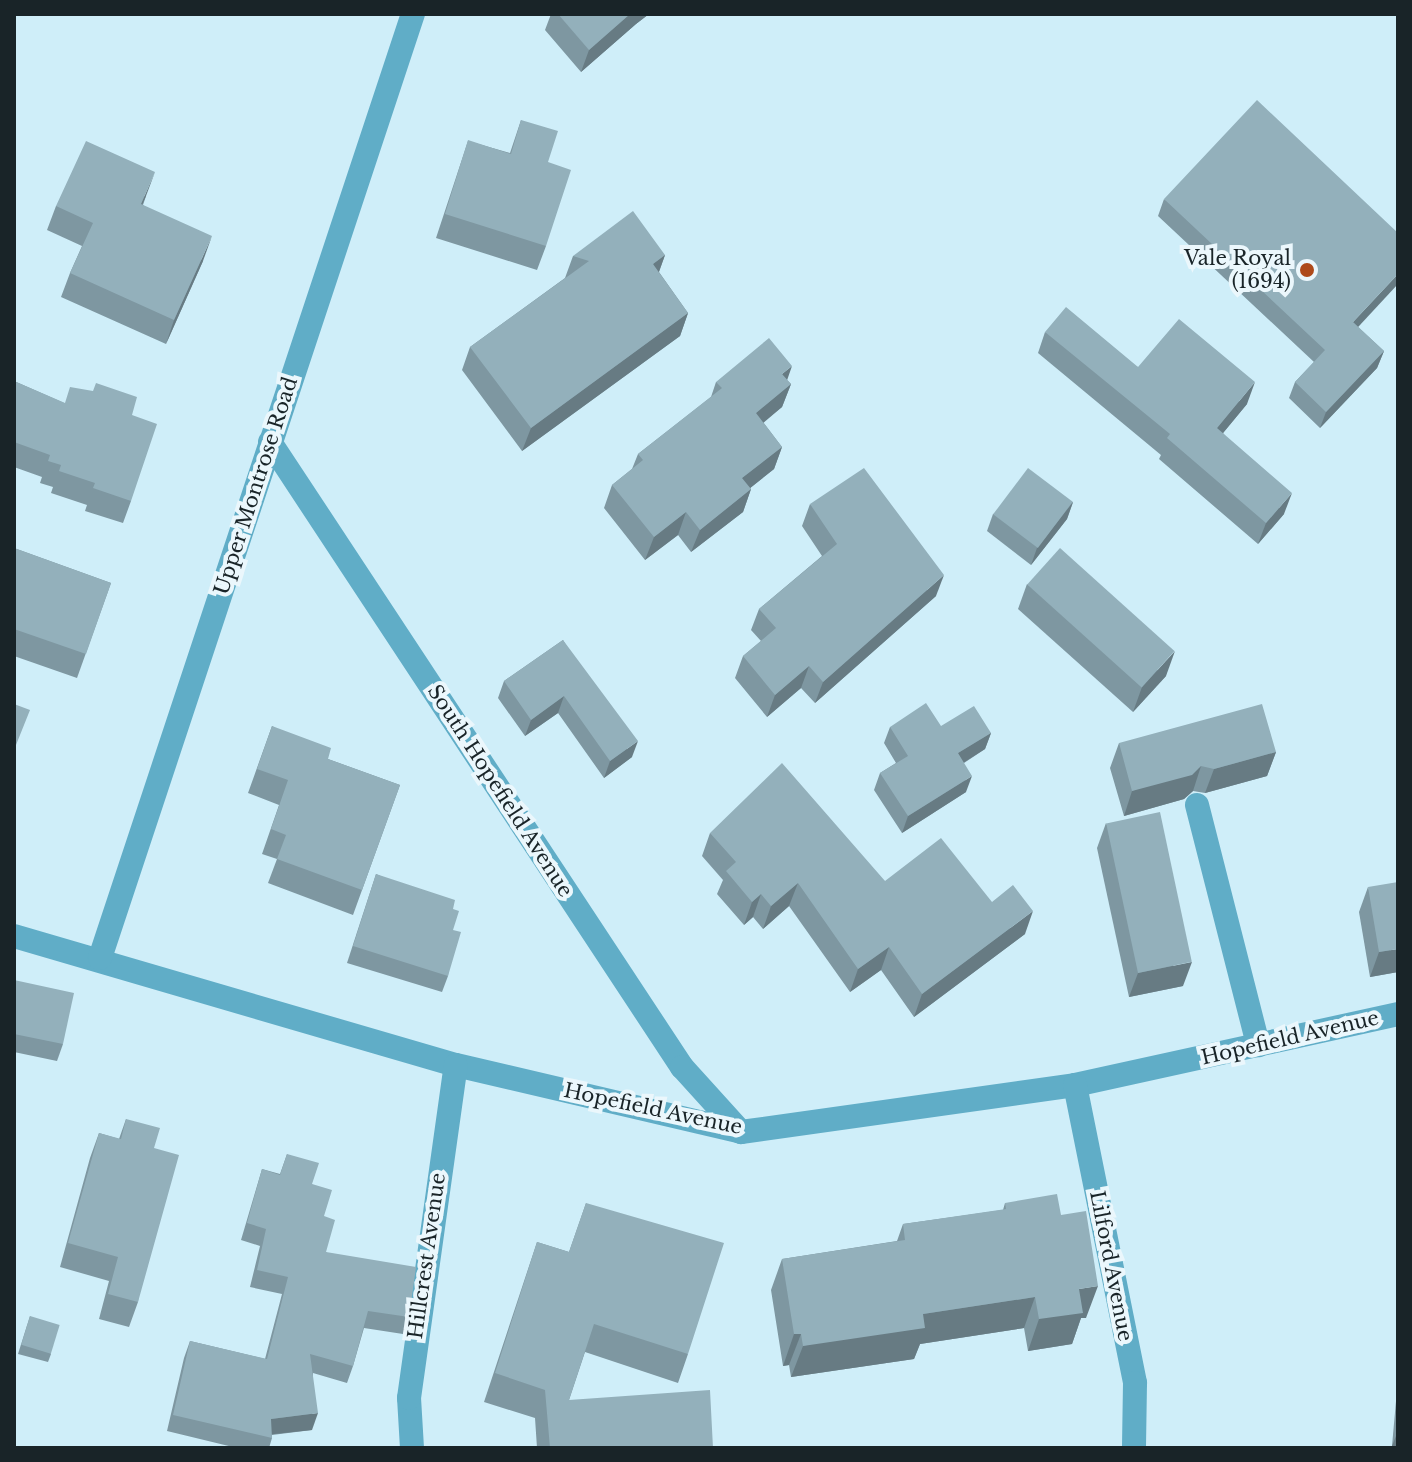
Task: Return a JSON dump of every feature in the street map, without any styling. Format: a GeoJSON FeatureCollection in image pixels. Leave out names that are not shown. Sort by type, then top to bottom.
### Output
{"type":"FeatureCollection","features":[{"type":"Feature","properties":{"kind":"street","name":"Upper Montrose Road"},"geometry":{"type":"LineString","coordinates":[[100,958],[413,14]]}},
{"type":"Feature","properties":{"kind":"street","name":"South Hopefield Avenue"},"geometry":{"type":"LineString","coordinates":[[270,442],[682,1067],[741,1132]]}},
{"type":"Feature","properties":{"kind":"street"},"geometry":{"type":"LineString","coordinates":[[1197,805],[1258,1045]]}},
{"type":"Feature","properties":{"kind":"street","name":"Hopefield Avenue"},"geometry":{"type":"LineString","coordinates":[[14,936],[100,958],[456,1065],[741,1132],[1075,1085],[1398,1014]]}},
{"type":"Feature","properties":{"kind":"street","name":"Hillcrest Avenue"},"geometry":{"type":"LineString","coordinates":[[412,1448],[409,1398],[456,1065]]}},
{"type":"Feature","properties":{"kind":"street","name":"Lilford Avenue"},"geometry":{"type":"LineString","coordinates":[[1075,1085],[1135,1383],[1134,1448]]}},
{"type":"Feature","properties":{"kind":"building"},"geometry":{"type":"Polygon","coordinates":[[[558,14],[630,14],[589,50],[558,14]]]}},
{"type":"Feature","properties":{"kind":"building","name":"Vale Royal (1694)"},"geometry":{"type":"Polygon","coordinates":[[[1257,100],[1398,233],[1398,274],[1353,322],[1384,351],[1326,412],[1295,382],[1325,350],[1164,199],[1257,100]]]}},
{"type":"Feature","properties":{"kind":"building"},"geometry":{"type":"Polygon","coordinates":[[[521,120],[558,131],[548,162],[571,170],[546,246],[445,214],[468,140],[511,154],[521,120]]]}},
{"type":"Feature","properties":{"kind":"building"},"geometry":{"type":"Polygon","coordinates":[[[86,141],[155,172],[141,204],[212,236],[174,320],[70,273],[93,223],[56,206],[86,141]]]}},
{"type":"Feature","properties":{"kind":"building"},"geometry":{"type":"Polygon","coordinates":[[[633,211],[665,255],[653,264],[688,313],[531,428],[470,347],[589,261],[573,256],[633,211]]]}},
{"type":"Feature","properties":{"kind":"building"},"geometry":{"type":"Polygon","coordinates":[[[1066,307],[1138,367],[1179,319],[1255,382],[1217,428],[1292,493],[1266,523],[1167,438],[1170,434],[1045,332],[1066,307]]]}},
{"type":"Feature","properties":{"kind":"building"},"geometry":{"type":"Polygon","coordinates":[[[769,338],[792,366],[782,374],[791,384],[756,413],[782,447],[742,478],[751,489],[700,530],[686,512],[654,537],[612,485],[643,460],[638,454],[722,388],[716,382],[769,338]]]}},
{"type":"Feature","properties":{"kind":"building"},"geometry":{"type":"Polygon","coordinates":[[[14,381],[65,403],[70,387],[93,391],[96,383],[137,397],[132,415],[157,424],[131,501],[93,488],[95,483],[59,471],[61,465],[48,461],[50,455],[14,442],[14,381]]]}},
{"type":"Feature","properties":{"kind":"building"},"geometry":{"type":"Polygon","coordinates":[[[864,468],[944,575],[823,682],[809,666],[775,695],[743,656],[776,628],[759,609],[837,544],[810,504],[864,468]]]}},
{"type":"Feature","properties":{"kind":"building"},"geometry":{"type":"Polygon","coordinates":[[[1028,468],[1073,502],[1038,548],[993,514],[1028,468]]]}},
{"type":"Feature","properties":{"kind":"building"},"geometry":{"type":"Polygon","coordinates":[[[14,548],[111,583],[86,654],[14,629],[14,548]]]}},
{"type":"Feature","properties":{"kind":"building"},"geometry":{"type":"Polygon","coordinates":[[[1060,548],[1174,651],[1142,687],[1027,584],[1060,548]]]}},
{"type":"Feature","properties":{"kind":"building"},"geometry":{"type":"Polygon","coordinates":[[[563,640],[638,741],[610,761],[564,696],[531,720],[504,681],[563,640]]]}},
{"type":"Feature","properties":{"kind":"building"},"geometry":{"type":"Polygon","coordinates":[[[926,703],[941,726],[974,706],[991,733],[958,753],[972,776],[908,816],[880,773],[908,756],[890,727],[926,703]]]}},
{"type":"Feature","properties":{"kind":"building"},"geometry":{"type":"Polygon","coordinates":[[[14,704],[30,710],[14,750],[14,704]]]}},
{"type":"Feature","properties":{"kind":"building"},"geometry":{"type":"Polygon","coordinates":[[[1262,704],[1276,752],[1214,769],[1201,766],[1192,775],[1132,791],[1119,743],[1262,704]]]}},
{"type":"Feature","properties":{"kind":"building"},"geometry":{"type":"Polygon","coordinates":[[[272,726],[331,748],[328,759],[400,785],[362,890],[277,859],[286,835],[271,829],[288,780],[257,769],[272,726]]]}},
{"type":"Feature","properties":{"kind":"building"},"geometry":{"type":"Polygon","coordinates":[[[782,763],[885,881],[941,838],[992,902],[1013,885],[1033,911],[922,994],[889,947],[858,969],[798,883],[771,906],[761,894],[752,902],[726,871],[736,862],[710,833],[782,763]]]}},
{"type":"Feature","properties":{"kind":"building"},"geometry":{"type":"Polygon","coordinates":[[[1160,812],[1192,962],[1138,973],[1106,823],[1160,812]]]}},
{"type":"Feature","properties":{"kind":"building"},"geometry":{"type":"Polygon","coordinates":[[[376,874],[455,900],[453,909],[459,911],[453,930],[461,932],[448,976],[353,946],[376,874]]]}},
{"type":"Feature","properties":{"kind":"building"},"geometry":{"type":"Polygon","coordinates":[[[1398,882],[1398,949],[1379,952],[1368,887],[1398,882]]]}},
{"type":"Feature","properties":{"kind":"building"},"geometry":{"type":"Polygon","coordinates":[[[14,980],[74,993],[63,1044],[14,1034],[14,980]]]}},
{"type":"Feature","properties":{"kind":"building"},"geometry":{"type":"Polygon","coordinates":[[[126,1119],[160,1128],[154,1148],[179,1155],[138,1302],[108,1294],[118,1257],[68,1243],[99,1133],[121,1139],[126,1119]]]}},
{"type":"Feature","properties":{"kind":"building"},"geometry":{"type":"Polygon","coordinates":[[[287,1154],[319,1163],[312,1184],[332,1190],[324,1216],[335,1220],[326,1252],[416,1267],[409,1317],[368,1311],[353,1366],[310,1354],[318,1413],[271,1419],[272,1438],[173,1415],[190,1341],[267,1359],[288,1277],[257,1270],[266,1229],[247,1223],[262,1169],[280,1175],[287,1154]]]}},
{"type":"Feature","properties":{"kind":"building"},"geometry":{"type":"Polygon","coordinates":[[[1057,1194],[1061,1215],[1086,1211],[1098,1286],[1079,1289],[1083,1313],[1039,1319],[1035,1297],[923,1314],[925,1328],[803,1346],[801,1334],[794,1334],[782,1259],[905,1240],[903,1224],[1006,1209],[1005,1203],[1057,1194]]]}},
{"type":"Feature","properties":{"kind":"building"},"geometry":{"type":"Polygon","coordinates":[[[586,1203],[724,1243],[688,1354],[594,1324],[569,1400],[710,1390],[713,1448],[550,1448],[545,1390],[495,1373],[537,1242],[569,1252],[586,1203]]]}},
{"type":"Feature","properties":{"kind":"building"},"geometry":{"type":"Polygon","coordinates":[[[30,1316],[60,1325],[51,1354],[21,1345],[30,1316]]]}},
{"type":"Feature","properties":{"kind":"place","name":"Vale Royal (1694)"},"geometry":{"type":"Point","coordinates":[1307,270]}}]}
